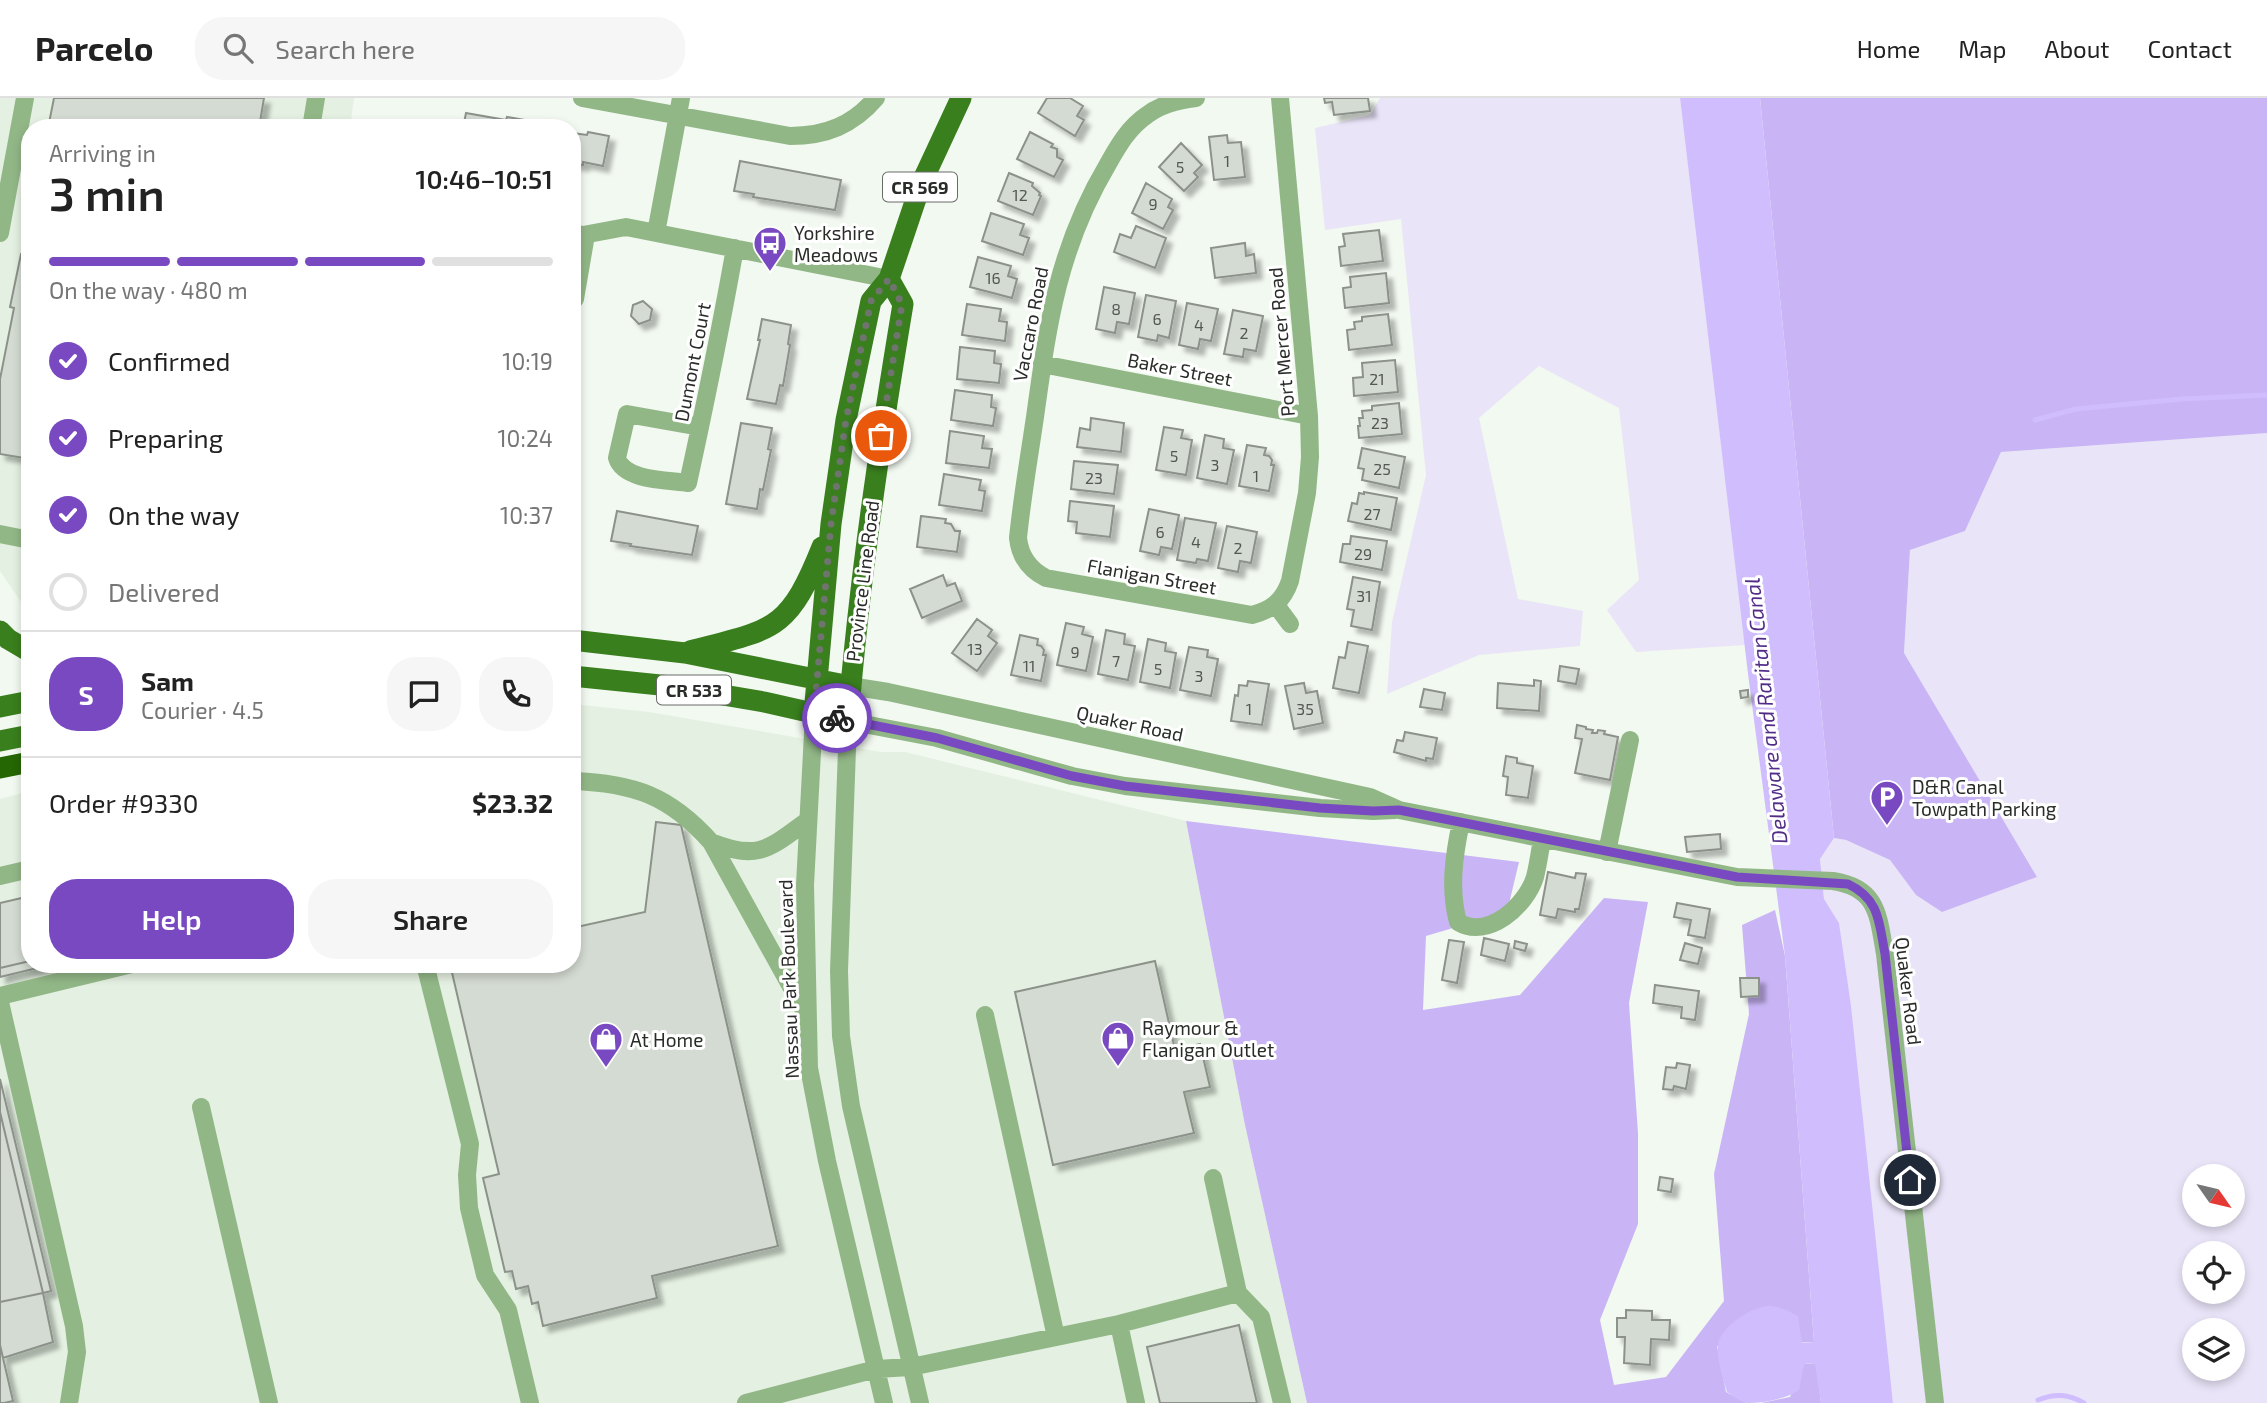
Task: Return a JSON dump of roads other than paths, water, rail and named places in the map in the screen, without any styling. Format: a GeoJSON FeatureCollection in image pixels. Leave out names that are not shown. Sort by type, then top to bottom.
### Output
{"type":"FeatureCollection","features":[{"type":"Feature","properties":{"kind":"highway"},"geometry":{"type":"LineString","coordinates":[[0,768],[21,764]]}},
{"type":"Feature","properties":{"kind":"main road","name":"Province Line Road"},"geometry":{"type":"LineString","coordinates":[[814,714],[831,524],[846,420],[871,301],[889,279],[921,184],[961,98]]}},
{"type":"Feature","properties":{"kind":"main road","name":"Province Line Road"},"geometry":{"type":"LineString","coordinates":[[848,721],[874,482],[902,304],[889,279]]}},
{"type":"Feature","properties":{"kind":"main road"},"geometry":{"type":"LineString","coordinates":[[685,653],[754,635],[786,616],[808,583],[831,524]]}},
{"type":"Feature","properties":{"kind":"main road"},"geometry":{"type":"LineString","coordinates":[[0,631],[21,647]]}},
{"type":"Feature","properties":{"kind":"main road","name":"CR 533"},"geometry":{"type":"LineString","coordinates":[[581,641],[685,653],[850,686]]}},
{"type":"Feature","properties":{"kind":"main road","name":"CR 533"},"geometry":{"type":"LineString","coordinates":[[581,677],[670,686],[764,702],[848,721]]}},
{"type":"Feature","properties":{"kind":"main road"},"geometry":{"type":"LineString","coordinates":[[0,708],[21,703]]}},
{"type":"Feature","properties":{"kind":"main road"},"geometry":{"type":"LineString","coordinates":[[0,741],[21,737]]}},
{"type":"Feature","properties":{"kind":"street"},"geometry":{"type":"LineString","coordinates":[[21,119],[25,98]]}},
{"type":"Feature","properties":{"kind":"street"},"geometry":{"type":"LineString","coordinates":[[312,119],[316,98]]}},
{"type":"Feature","properties":{"kind":"street"},"geometry":{"type":"LineString","coordinates":[[582,98],[679,107],[790,136],[810,136],[848,124],[876,98]]}},
{"type":"Feature","properties":{"kind":"street","name":"Vaccaro Road"},"geometry":{"type":"LineString","coordinates":[[1019,533],[1051,309],[1061,268],[1079,220],[1097,182],[1125,137],[1146,115],[1164,105],[1196,98]]}},
{"type":"Feature","properties":{"kind":"street","name":"Port Mercer Road"},"geometry":{"type":"LineString","coordinates":[[1276,605],[1285,595],[1290,581],[1307,493],[1310,457],[1309,415],[1280,98]]}},
{"type":"Feature","properties":{"kind":"street"},"geometry":{"type":"LineString","coordinates":[[656,233],[679,107]]}},
{"type":"Feature","properties":{"kind":"street"},"geometry":{"type":"LineString","coordinates":[[0,233],[21,120]]}},
{"type":"Feature","properties":{"kind":"street"},"geometry":{"type":"LineString","coordinates":[[581,234],[626,228],[889,279]]}},
{"type":"Feature","properties":{"kind":"street","name":"Dumont Court"},"geometry":{"type":"LineString","coordinates":[[700,426],[627,414],[617,458],[622,468],[632,475],[688,483],[700,426],[735,248]]}},
{"type":"Feature","properties":{"kind":"street","name":"Baker Street"},"geometry":{"type":"LineString","coordinates":[[1042,364],[1309,415]]}},
{"type":"Feature","properties":{"kind":"street","name":"Flanigan Street"},"geometry":{"type":"LineString","coordinates":[[1019,533],[1022,569],[1046,578],[1241,614],[1265,612],[1276,605]]}},
{"type":"Feature","properties":{"kind":"street"},"geometry":{"type":"LineString","coordinates":[[0,534],[21,538]]}},
{"type":"Feature","properties":{"kind":"street"},"geometry":{"type":"LineString","coordinates":[[1276,605],[1290,624]]}},
{"type":"Feature","properties":{"kind":"street","name":"Quaker Road"},"geometry":{"type":"LineString","coordinates":[[850,686],[888,692],[1358,795],[1399,810],[1542,839],[1737,877],[1833,881],[1861,890],[1871,900],[1878,917],[1885,954],[1935,1403]]}},
{"type":"Feature","properties":{"kind":"street","name":"Nassau Park Boulevard"},"geometry":{"type":"LineString","coordinates":[[814,714],[804,885],[809,1068],[816,1110],[884,1403]]}},
{"type":"Feature","properties":{"kind":"street"},"geometry":{"type":"LineString","coordinates":[[848,721],[839,960],[841,1036],[850,1106],[920,1403]]}},
{"type":"Feature","properties":{"kind":"street","name":"Quaker Road"},"geometry":{"type":"LineString","coordinates":[[848,721],[937,738],[1072,776],[1125,786],[1320,808],[1399,810]]}},
{"type":"Feature","properties":{"kind":"street"},"geometry":{"type":"LineString","coordinates":[[1607,852],[1630,740]]}},
{"type":"Feature","properties":{"kind":"street"},"geometry":{"type":"LineString","coordinates":[[581,782],[618,786],[644,793],[669,803],[691,819],[711,842],[806,1015]]}},
{"type":"Feature","properties":{"kind":"street"},"geometry":{"type":"LineString","coordinates":[[711,842],[734,851],[756,852],[778,842],[807,821]]}},
{"type":"Feature","properties":{"kind":"street"},"geometry":{"type":"LineString","coordinates":[[1461,822],[1454,854],[1454,908],[1458,922],[1472,929],[1486,927],[1506,915],[1526,897],[1535,878],[1542,839]]}},
{"type":"Feature","properties":{"kind":"street"},"geometry":{"type":"LineString","coordinates":[[0,876],[21,871]]}},
{"type":"Feature","properties":{"kind":"street"},"geometry":{"type":"LineString","coordinates":[[0,996],[95,973]]}},
{"type":"Feature","properties":{"kind":"street"},"geometry":{"type":"LineString","coordinates":[[427,973],[470,1144],[467,1175],[469,1208],[485,1275],[508,1310],[530,1403]]}},
{"type":"Feature","properties":{"kind":"street"},"geometry":{"type":"LineString","coordinates":[[0,1002],[74,1326],[77,1352],[69,1403]]}},
{"type":"Feature","properties":{"kind":"street"},"geometry":{"type":"LineString","coordinates":[[985,1015],[1056,1337]]}},
{"type":"Feature","properties":{"kind":"street"},"geometry":{"type":"LineString","coordinates":[[201,1107],[269,1403]]}},
{"type":"Feature","properties":{"kind":"street"},"geometry":{"type":"LineString","coordinates":[[1213,1178],[1238,1293],[1261,1317],[1282,1403]]}},
{"type":"Feature","properties":{"kind":"street"},"geometry":{"type":"LineString","coordinates":[[746,1403],[783,1399],[876,1369],[911,1367],[1119,1324],[1238,1293]]}},
{"type":"Feature","properties":{"kind":"street"},"geometry":{"type":"LineString","coordinates":[[1119,1324],[1136,1403]]}},
{"type":"Feature","properties":{"kind":"water","name":"Delaware and Raritan Canal"},"geometry":{"type":"Polygon","coordinates":[[[1680,98],[1760,98],[1834,838],[1820,859],[1824,899],[1839,923],[1851,1006],[1893,1403],[1821,1403],[1815,1363],[1804,1364],[1799,1390],[1794,1393],[1768,1401],[1745,1402],[1727,1392],[1719,1362],[1718,1344],[1725,1331],[1738,1319],[1761,1307],[1776,1307],[1798,1316],[1802,1343],[1814,1342],[1785,956],[1748,674],[1680,98]]]}},
{"type":"Feature","properties":{"kind":"waterway"},"geometry":{"type":"LineString","coordinates":[[2035,420],[2076,409],[2182,399],[2267,395]]}},
{"type":"Feature","properties":{"kind":"waterway"},"geometry":{"type":"LineString","coordinates":[[2038,1400],[2061,1396],[2084,1403]]}},
{"type":"Feature","properties":{"kind":"place","name":"Yorkshire Meadows"},"geometry":{"type":"Point","coordinates":[770,273]}},
{"type":"Feature","properties":{"kind":"place","name":"D&R Canal Towpath Parking"},"geometry":{"type":"Point","coordinates":[1887,827]}},
{"type":"Feature","properties":{"kind":"place","name":"Raymour & Flanigan Outlet"},"geometry":{"type":"Point","coordinates":[1118,1068]}},
{"type":"Feature","properties":{"kind":"place","name":"At Home"},"geometry":{"type":"Point","coordinates":[606,1069]}}]}
